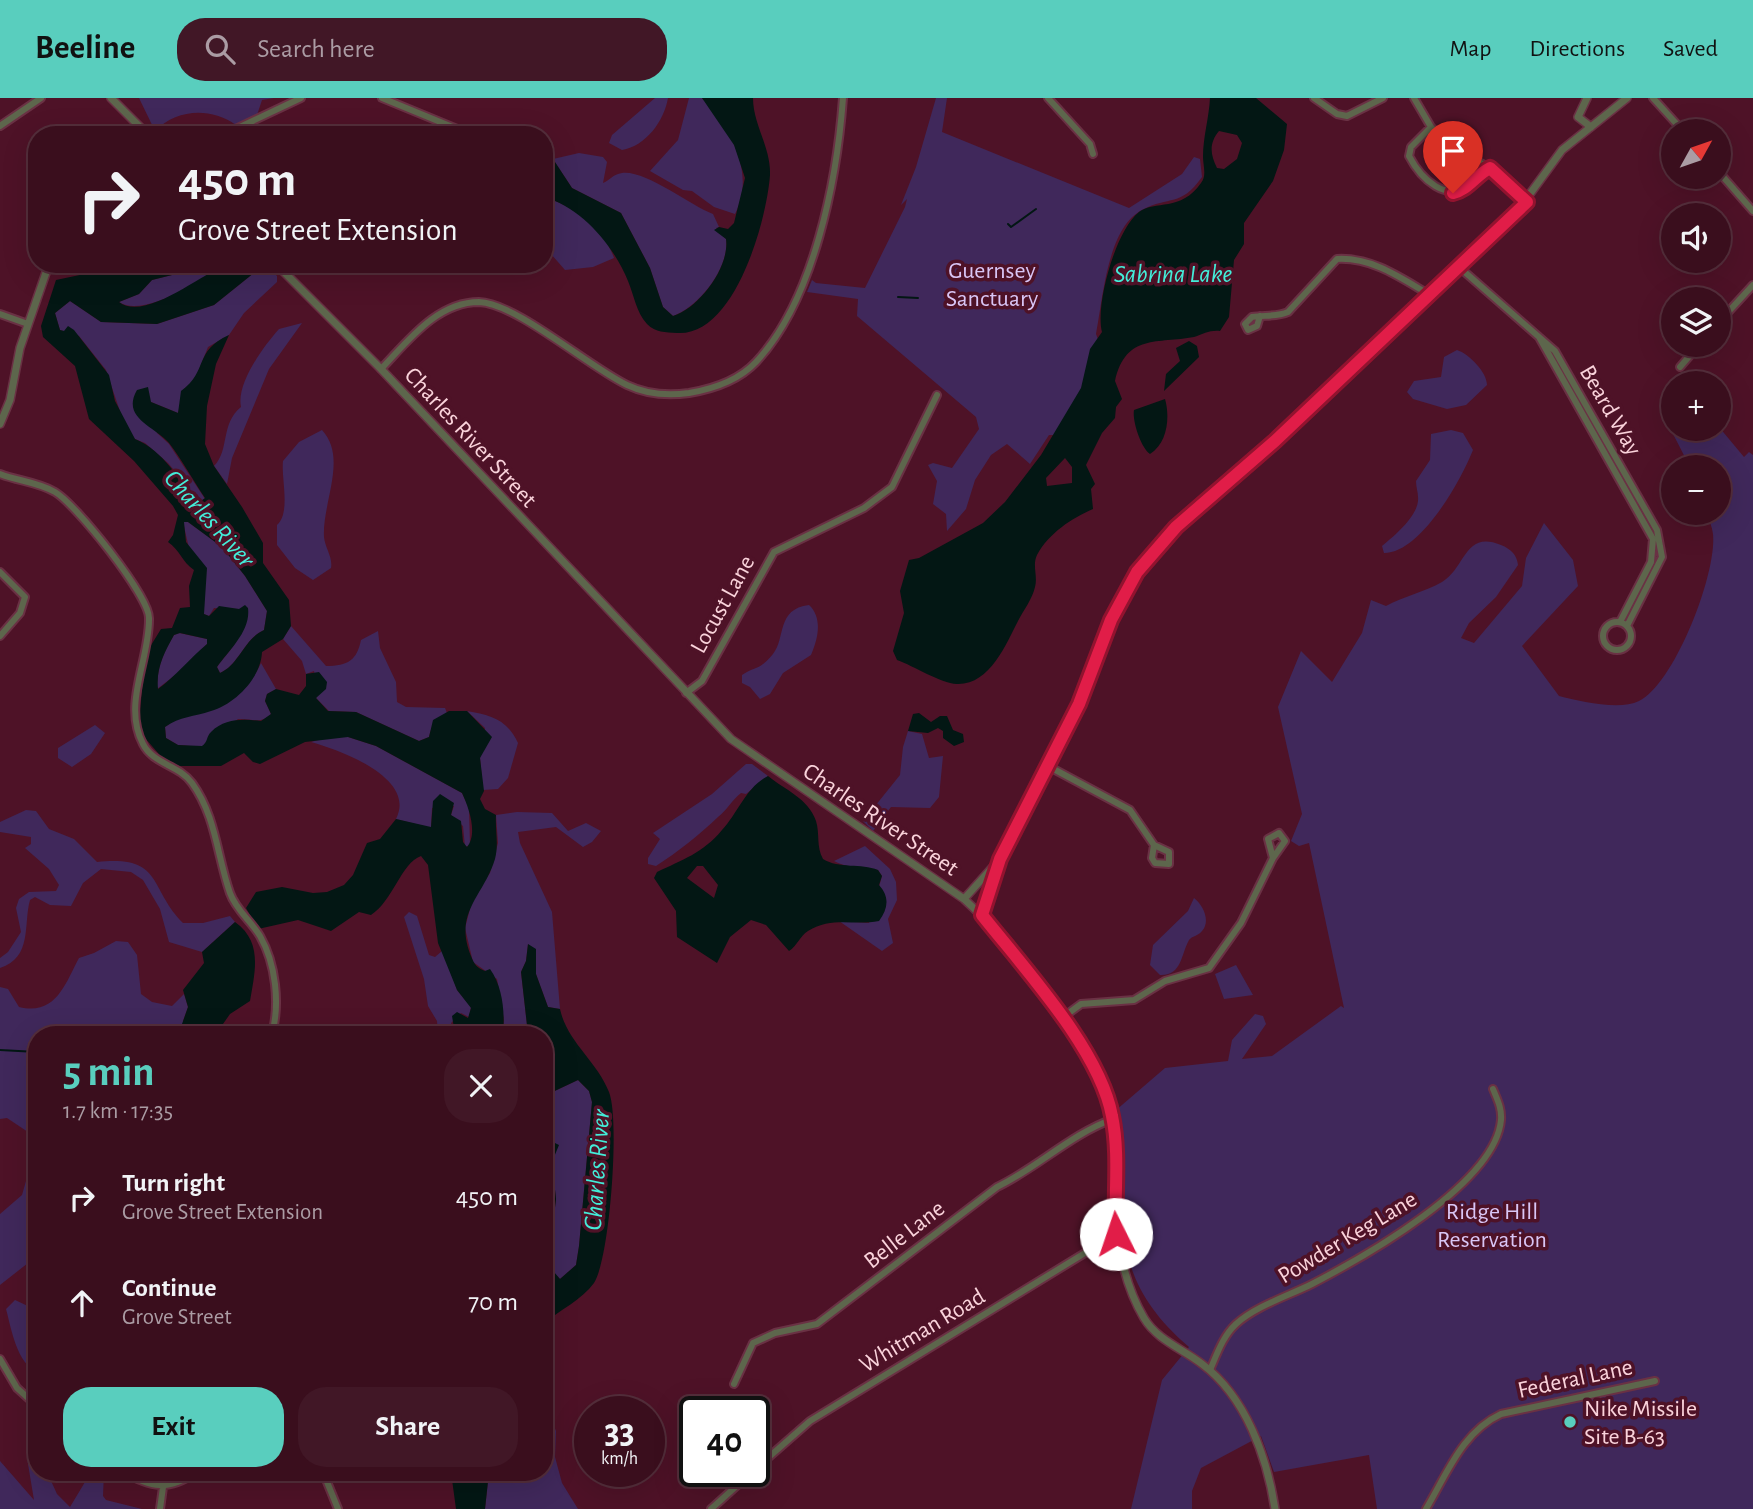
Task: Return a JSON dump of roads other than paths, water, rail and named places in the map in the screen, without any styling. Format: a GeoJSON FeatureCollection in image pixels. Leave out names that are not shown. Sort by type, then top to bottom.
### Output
{"type":"FeatureCollection","features":[{"type":"Feature","properties":{"kind":"street"},"geometry":{"type":"LineString","coordinates":[[0,126],[41,98]]}},
{"type":"Feature","properties":{"kind":"street"},"geometry":{"type":"LineString","coordinates":[[111,98],[139,126]]}},
{"type":"Feature","properties":{"kind":"street"},"geometry":{"type":"LineString","coordinates":[[242,126],[301,98]]}},
{"type":"Feature","properties":{"kind":"street"},"geometry":{"type":"LineString","coordinates":[[382,98],[450,126]]}},
{"type":"Feature","properties":{"kind":"street"},"geometry":{"type":"LineString","coordinates":[[381,369],[441,312],[455,305],[480,302],[508,310],[613,377],[644,391],[682,394],[733,379],[755,362],[782,324],[812,259],[838,157],[843,98]]}},
{"type":"Feature","properties":{"kind":"street"},"geometry":{"type":"LineString","coordinates":[[1048,98],[1090,144],[1093,154]]}},
{"type":"Feature","properties":{"kind":"street"},"geometry":{"type":"LineString","coordinates":[[1314,98],[1344,116],[1353,115],[1383,98]]}},
{"type":"Feature","properties":{"kind":"street"},"geometry":{"type":"LineString","coordinates":[[1587,98],[1578,117],[1591,127]]}},
{"type":"Feature","properties":{"kind":"street"},"geometry":{"type":"LineString","coordinates":[[982,915],[1000,859],[1079,704],[1123,593],[1148,558],[1176,527],[1275,441],[1527,202],[1562,150],[1628,98]]}},
{"type":"Feature","properties":{"kind":"street"},"geometry":{"type":"LineString","coordinates":[[1653,98],[1672,119]]}},
{"type":"Feature","properties":{"kind":"street"},"geometry":{"type":"LineString","coordinates":[[1415,99],[1431,127],[1446,143],[1490,168],[1527,202]]}},
{"type":"Feature","properties":{"kind":"street"},"geometry":{"type":"LineString","coordinates":[[1431,127],[1409,152],[1412,161],[1424,175],[1440,188],[1453,193],[1461,191],[1479,173],[1490,168]]}},
{"type":"Feature","properties":{"kind":"street"},"geometry":{"type":"LineString","coordinates":[[1479,173],[1481,163]]}},
{"type":"Feature","properties":{"kind":"street"},"geometry":{"type":"LineString","coordinates":[[1731,186],[1753,211]]}},
{"type":"Feature","properties":{"kind":"street"},"geometry":{"type":"LineString","coordinates":[[1260,316],[1289,312],[1337,259],[1353,260],[1382,268],[1430,295]]}},
{"type":"Feature","properties":{"kind":"street","name":"Beard Way"},"geometry":{"type":"LineString","coordinates":[[1459,267],[1555,351],[1661,539],[1661,557],[1656,571],[1624,624]]}},
{"type":"Feature","properties":{"kind":"street"},"geometry":{"type":"LineString","coordinates":[[0,424],[10,400],[20,348],[46,273]]}},
{"type":"Feature","properties":{"kind":"street","name":"Charles River Street"},"geometry":{"type":"LineString","coordinates":[[285,273],[381,369],[731,739],[964,899],[982,915],[1062,1018],[1101,1083],[1113,1119],[1116,1234],[1131,1289],[1145,1320],[1168,1342],[1210,1370],[1236,1398],[1248,1421],[1275,1509]]}},
{"type":"Feature","properties":{"kind":"street"},"geometry":{"type":"LineString","coordinates":[[1731,309],[1753,285]]}},
{"type":"Feature","properties":{"kind":"street"},"geometry":{"type":"LineString","coordinates":[[0,314],[28,324]]}},
{"type":"Feature","properties":{"kind":"street"},"geometry":{"type":"LineString","coordinates":[[1680,367],[1689,357]]}},
{"type":"Feature","properties":{"kind":"street","name":"Locust Lane"},"geometry":{"type":"LineString","coordinates":[[686,693],[702,681],[774,552],[864,508],[892,487],[937,395]]}},
{"type":"Feature","properties":{"kind":"street"},"geometry":{"type":"LineString","coordinates":[[0,474],[39,485],[59,494],[78,513],[146,602],[149,626],[137,698],[138,732],[150,755],[191,781],[216,835],[232,897],[256,930],[270,959],[275,987],[274,1026]]}},
{"type":"Feature","properties":{"kind":"street"},"geometry":{"type":"LineString","coordinates":[[0,572],[25,597],[20,613],[0,636]]}},
{"type":"Feature","properties":{"kind":"street","name":"Beard Way"},"geometry":{"type":"LineString","coordinates":[[1611,624],[1624,624],[1631,633],[1630,642],[1622,649],[1611,648],[1605,640],[1604,632],[1611,624]]}},
{"type":"Feature","properties":{"kind":"street"},"geometry":{"type":"LineString","coordinates":[[1048,766],[1130,810],[1154,845]]}},
{"type":"Feature","properties":{"kind":"street"},"geometry":{"type":"LineString","coordinates":[[1062,1018],[1082,1004],[1134,1000],[1166,981],[1209,968],[1241,923],[1273,858]]}},
{"type":"Feature","properties":{"kind":"street"},"geometry":{"type":"LineString","coordinates":[[964,899],[1000,859]]}},
{"type":"Feature","properties":{"kind":"street","name":"Powder Keg Lane"},"geometry":{"type":"LineString","coordinates":[[1210,1370],[1224,1339],[1243,1318],[1377,1247],[1462,1184],[1488,1152],[1501,1123],[1501,1111],[1493,1089]]}},
{"type":"Feature","properties":{"kind":"street","name":"Belle Lane"},"geometry":{"type":"LineString","coordinates":[[734,1384],[753,1343],[775,1333],[817,1324],[997,1187],[1020,1176],[1091,1129],[1113,1119]]}},
{"type":"Feature","properties":{"kind":"street","name":"Whitman Road"},"geometry":{"type":"LineString","coordinates":[[770,1456],[810,1421],[1116,1234]]}},
{"type":"Feature","properties":{"kind":"street"},"geometry":{"type":"LineString","coordinates":[[0,1359],[17,1388],[28,1398]]}},
{"type":"Feature","properties":{"kind":"street","name":"Federal Lane"},"geometry":{"type":"LineString","coordinates":[[1426,1509],[1472,1432],[1486,1421],[1501,1414],[1655,1381]]}},
{"type":"Feature","properties":{"kind":"street"},"geometry":{"type":"LineString","coordinates":[[147,1481],[163,1487],[182,1481]]}},
{"type":"Feature","properties":{"kind":"street"},"geometry":{"type":"LineString","coordinates":[[327,1481],[338,1509]]}},
{"type":"Feature","properties":{"kind":"street"},"geometry":{"type":"LineString","coordinates":[[160,1509],[163,1487]]}},
{"type":"Feature","properties":{"kind":"street","name":"Whitman Road"},"geometry":{"type":"LineString","coordinates":[[710,1509],[735,1487]]}},
{"type":"Feature","properties":{"kind":"water"},"geometry":{"type":"Polygon","coordinates":[[[702,98],[753,98],[770,165],[768,195],[755,245],[744,272],[716,316],[698,329],[677,333],[654,329],[643,319],[622,268],[605,242],[571,209],[553,200],[553,159],[572,188],[621,213],[650,268],[663,307],[673,316],[683,312],[702,296],[723,262],[726,239],[714,230],[719,227],[728,229],[734,223],[745,178],[734,145],[702,98]]]}},
{"type":"Feature","properties":{"kind":"water","name":"Sabrina Lake"},"geometry":{"type":"Polygon","coordinates":[[[1210,98],[1256,98],[1287,124],[1284,150],[1273,181],[1244,223],[1244,244],[1234,260],[1229,317],[1220,331],[1156,341],[1135,348],[1127,355],[1115,381],[1122,399],[1116,407],[1115,418],[1102,433],[1086,465],[1095,484],[1091,489],[1093,509],[1062,527],[1042,547],[1036,559],[1036,583],[1032,596],[988,671],[969,683],[957,684],[935,678],[897,660],[893,651],[904,613],[900,591],[909,560],[919,558],[983,523],[1005,502],[1041,455],[1081,388],[1090,349],[1102,332],[1101,305],[1104,288],[1122,235],[1139,212],[1185,198],[1203,180],[1203,150],[1210,98]],[[1219,131],[1213,140],[1212,153],[1217,168],[1224,169],[1237,159],[1242,143],[1237,135],[1219,131]],[[1065,458],[1046,478],[1047,486],[1072,483],[1072,467],[1065,458]]]}},
{"type":"Feature","properties":{"kind":"water","name":"Charles River"},"geometry":{"type":"Polygon","coordinates":[[[89,273],[176,273],[152,280],[139,294],[119,302],[130,307],[158,301],[210,273],[254,273],[214,305],[157,324],[101,322],[70,301],[55,313],[60,330],[64,331],[68,326],[74,330],[109,375],[115,401],[135,439],[155,451],[201,501],[205,498],[178,456],[163,437],[136,415],[133,400],[137,390],[148,387],[151,402],[178,413],[181,391],[190,384],[205,354],[218,341],[229,335],[216,364],[207,406],[205,444],[214,466],[263,543],[263,563],[289,600],[291,626],[283,639],[262,652],[257,671],[245,689],[220,708],[171,723],[165,727],[166,738],[178,745],[202,746],[211,732],[222,724],[241,720],[261,721],[271,714],[265,701],[267,694],[276,689],[299,695],[306,686],[306,674],[319,672],[327,682],[326,689],[316,698],[328,711],[356,712],[419,741],[429,737],[433,720],[449,711],[467,711],[492,737],[480,758],[484,791],[480,799],[485,809],[496,815],[497,842],[490,872],[468,916],[466,941],[475,963],[485,971],[490,969],[498,984],[503,1026],[454,1026],[452,1016],[457,1012],[468,1018],[471,1008],[457,990],[438,943],[428,865],[421,856],[408,866],[379,909],[371,915],[359,912],[331,931],[298,920],[258,929],[246,908],[256,892],[282,887],[313,893],[327,892],[344,885],[353,875],[367,843],[380,839],[396,819],[431,827],[433,801],[440,794],[454,803],[451,815],[461,821],[463,842],[467,847],[472,835],[470,813],[462,793],[376,746],[348,737],[305,742],[260,764],[253,762],[244,753],[221,766],[180,766],[165,761],[145,738],[139,724],[145,655],[161,629],[172,628],[180,608],[190,607],[189,586],[194,570],[168,542],[173,535],[178,515],[173,506],[134,461],[89,419],[75,366],[43,337],[41,326],[56,280],[89,273]],[[184,522],[186,542],[207,568],[204,614],[209,616],[219,606],[239,609],[245,605],[248,608],[243,632],[217,667],[220,673],[232,664],[251,639],[264,630],[267,611],[245,576],[222,547],[188,522],[184,522]],[[180,633],[174,635],[160,667],[158,689],[207,644],[207,639],[180,633]]]}},
{"type":"Feature","properties":{"kind":"water"},"geometry":{"type":"Polygon","coordinates":[[[1189,341],[1197,346],[1199,357],[1164,391],[1166,374],[1180,361],[1176,348],[1189,341]]]}},
{"type":"Feature","properties":{"kind":"water"},"geometry":{"type":"Polygon","coordinates":[[[1165,399],[1166,429],[1161,443],[1150,454],[1138,434],[1134,410],[1165,399]]]}},
{"type":"Feature","properties":{"kind":"water"},"geometry":{"type":"Polygon","coordinates":[[[919,713],[931,722],[940,716],[947,716],[953,730],[963,734],[964,742],[954,746],[943,738],[943,731],[938,728],[928,733],[908,731],[913,714],[919,713]]]}},
{"type":"Feature","properties":{"kind":"water"},"geometry":{"type":"Polygon","coordinates":[[[768,776],[808,806],[816,821],[823,859],[836,864],[878,870],[882,876],[879,885],[885,894],[886,908],[879,921],[817,926],[805,933],[789,951],[766,925],[751,920],[730,937],[717,963],[677,937],[676,911],[654,878],[657,872],[692,855],[715,838],[760,781],[768,776]],[[697,866],[687,878],[714,898],[718,885],[703,866],[697,866]]]}},
{"type":"Feature","properties":{"kind":"water"},"geometry":{"type":"Polygon","coordinates":[[[235,922],[244,930],[253,948],[255,968],[250,1001],[230,1014],[222,1026],[182,1024],[188,1007],[183,990],[204,963],[202,952],[235,922]]]}},
{"type":"Feature","properties":{"kind":"water","name":"Charles River"},"geometry":{"type":"Polygon","coordinates":[[[528,944],[536,949],[536,974],[548,1007],[560,1009],[575,1042],[604,1081],[609,1092],[614,1130],[609,1219],[600,1269],[589,1289],[553,1316],[553,1271],[560,1279],[576,1265],[592,1102],[589,1091],[578,1080],[553,1092],[553,1026],[527,1026],[521,972],[526,961],[528,944]]]}},
{"type":"Feature","properties":{"kind":"water"},"geometry":{"type":"Polygon","coordinates":[[[553,1142],[559,1145],[553,1160],[553,1142]]]}},
{"type":"Feature","properties":{"kind":"water"},"geometry":{"type":"Polygon","coordinates":[[[553,1171],[556,1199],[553,1224],[553,1171]]]}},
{"type":"Feature","properties":{"kind":"water"},"geometry":{"type":"Polygon","coordinates":[[[452,1481],[488,1481],[485,1509],[456,1509],[452,1481]]]}},
{"type":"Feature","properties":{"kind":"waterway"},"geometry":{"type":"LineString","coordinates":[[1008,224],[1011,227],[1036,209]]}},
{"type":"Feature","properties":{"kind":"waterway"},"geometry":{"type":"LineString","coordinates":[[898,297],[918,298]]}},
{"type":"Feature","properties":{"kind":"waterway"},"geometry":{"type":"LineString","coordinates":[[0,1050],[28,1052]]}},
{"type":"Feature","properties":{"kind":"place","name":"Nike Missile Site B-63"},"geometry":{"type":"Point","coordinates":[1570,1422]}},
{"type":"Feature","properties":{"kind":"park label","name":"Guernsey Sanctuary"},"geometry":{"type":"Point","coordinates":[992,284]}},
{"type":"Feature","properties":{"kind":"park label","name":"Ridge Hill Reservation"},"geometry":{"type":"Point","coordinates":[1492,1225]}}]}
